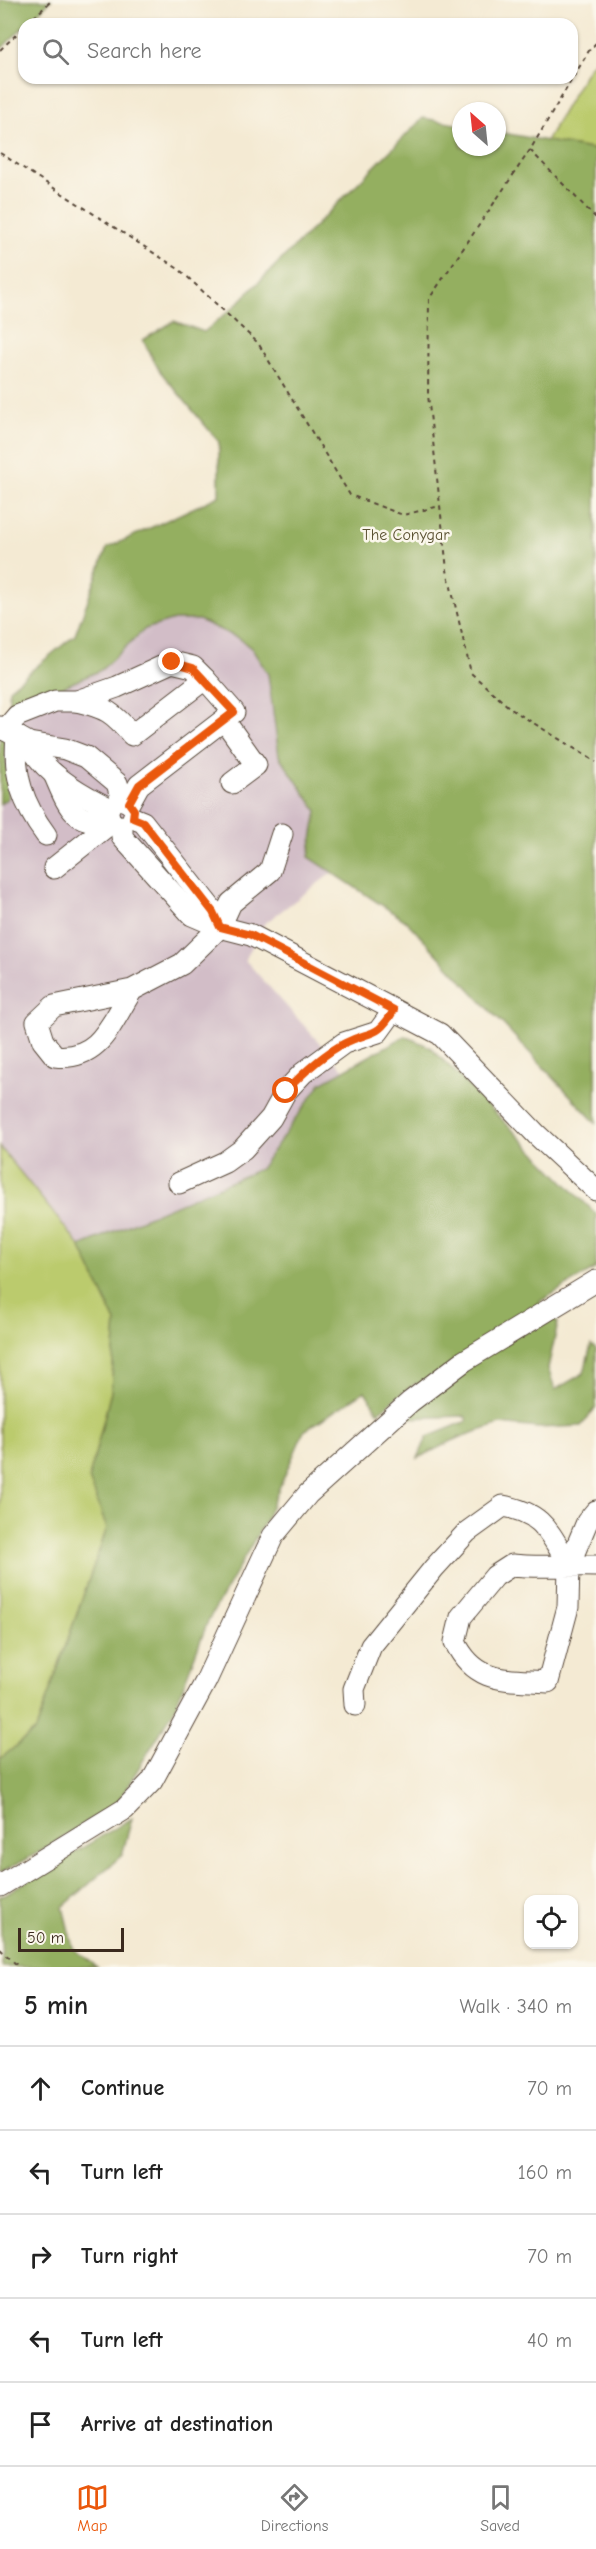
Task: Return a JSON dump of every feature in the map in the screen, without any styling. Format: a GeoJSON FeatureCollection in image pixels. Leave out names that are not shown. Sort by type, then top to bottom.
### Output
{"type":"FeatureCollection","features":[{"type":"Feature","properties":{"kind":"lane"},"geometry":{"type":"LineString","coordinates":[[54,868],[119,813],[139,785],[234,712],[193,668],[172,662],[117,687],[77,701]]}},
{"type":"Feature","properties":{"kind":"lane"},"geometry":{"type":"LineString","coordinates":[[46,835],[28,811],[21,792],[13,734],[17,716],[55,701],[77,701],[104,708],[115,715],[132,735],[205,679]]}},
{"type":"Feature","properties":{"kind":"lane"},"geometry":{"type":"LineString","coordinates":[[224,720],[256,765],[232,783]]}},
{"type":"Feature","properties":{"kind":"lane"},"geometry":{"type":"LineString","coordinates":[[13,734],[54,774],[65,800],[79,817],[88,822],[119,813]]}},
{"type":"Feature","properties":{"kind":"lane"},"geometry":{"type":"LineString","coordinates":[[13,734],[86,758],[117,783],[122,837],[192,915],[220,927],[251,935],[441,1034],[537,1135],[596,1190]]}},
{"type":"Feature","properties":{"kind":"lane"},"geometry":{"type":"LineString","coordinates":[[132,990],[182,964],[220,927],[231,903],[270,871],[282,834]]}},
{"type":"Feature","properties":{"kind":"lane"},"geometry":{"type":"LineString","coordinates":[[178,1183],[225,1162],[243,1149],[271,1118],[286,1091],[303,1072],[344,1043],[378,1032],[394,1010]]}},
{"type":"Feature","properties":{"kind":"lane"},"geometry":{"type":"LineString","coordinates":[[0,1886],[125,1809],[152,1781],[206,1682],[273,1536],[308,1494],[410,1402],[455,1368],[515,1328],[596,1281]]}},
{"type":"Feature","properties":{"kind":"lane"},"geometry":{"type":"LineString","coordinates":[[355,1705],[354,1689],[371,1646],[434,1568],[467,1532],[503,1506],[524,1510],[544,1525],[569,1565]]}},
{"type":"Feature","properties":{"kind":"lane"},"geometry":{"type":"LineString","coordinates":[[596,1511],[587,1522],[569,1565],[568,1607],[548,1682],[489,1678],[471,1665],[454,1642],[460,1617],[495,1576],[512,1565],[531,1567],[569,1565],[596,1566]]}},
{"type":"Feature","properties":{"kind":"path"},"geometry":{"type":"LineString","coordinates":[[33,18],[52,0]]}},
{"type":"Feature","properties":{"kind":"path"},"geometry":{"type":"LineString","coordinates":[[0,50],[18,32]]}},
{"type":"Feature","properties":{"kind":"path"},"geometry":{"type":"LineString","coordinates":[[578,69],[596,43]]}},
{"type":"Feature","properties":{"kind":"path"},"geometry":{"type":"LineString","coordinates":[[569,84],[530,150],[429,299],[428,395],[447,570],[471,673],[511,709],[596,762]]}},
{"type":"Feature","properties":{"kind":"path"},"geometry":{"type":"LineString","coordinates":[[530,150],[596,218]]}},
{"type":"Feature","properties":{"kind":"path"},"geometry":{"type":"LineString","coordinates":[[0,153],[180,270],[258,342],[350,495],[403,515],[440,506]]}},
{"type":"Feature","properties":{"kind":"path"},"geometry":{"type":"LineString","coordinates":[[0,1949],[19,1967]]}},
{"type":"Feature","properties":{"kind":"shaded area"},"geometry":{"type":"Polygon","coordinates":[[[174,620],[198,620],[240,639],[252,649],[268,674],[279,756],[317,811],[309,856],[333,872],[264,924],[245,960],[344,1070],[321,1083],[260,1169],[80,1246],[0,1147],[0,804],[8,798],[5,739],[9,711],[101,670],[145,629],[174,620]]]}},
{"type":"Feature","properties":{"kind":"green space"},"geometry":{"type":"Polygon","coordinates":[[[0,0],[51,0],[33,18],[18,18],[18,32],[0,50],[0,0]]]}},
{"type":"Feature","properties":{"kind":"green space"},"geometry":{"type":"Polygon","coordinates":[[[596,60],[596,150],[546,141],[589,67],[596,60]]]}},
{"type":"Feature","properties":{"kind":"green space","name":"The Conygar"},"geometry":{"type":"Polygon","coordinates":[[[423,118],[452,123],[452,156],[506,156],[506,134],[596,150],[596,1123],[406,921],[309,857],[317,811],[279,756],[268,674],[252,649],[240,639],[199,620],[174,620],[145,629],[101,670],[9,711],[9,689],[75,635],[107,548],[219,496],[219,442],[159,370],[143,340],[174,321],[204,332],[235,306],[423,118]]]}},
{"type":"Feature","properties":{"kind":"green space"},"geometry":{"type":"Polygon","coordinates":[[[0,736],[5,739],[8,798],[0,804],[0,736]]]}},
{"type":"Feature","properties":{"kind":"green space"},"geometry":{"type":"Polygon","coordinates":[[[405,1036],[430,1047],[596,1214],[596,1268],[539,1302],[558,1323],[548,1368],[555,1390],[584,1373],[591,1345],[596,1349],[596,1407],[581,1426],[538,1428],[500,1424],[460,1437],[418,1458],[427,1437],[467,1421],[465,1416],[406,1418],[433,1394],[416,1383],[378,1412],[365,1391],[304,1431],[264,1523],[208,1621],[174,1710],[118,1802],[45,1849],[0,1873],[0,1759],[36,1730],[107,1528],[89,1478],[111,1392],[116,1322],[80,1246],[260,1169],[321,1083],[405,1036]]]}},
{"type":"Feature","properties":{"kind":"green space"},"geometry":{"type":"Polygon","coordinates":[[[0,1147],[80,1246],[116,1322],[111,1392],[89,1478],[107,1528],[36,1730],[0,1759],[0,1147]]]}},
{"type":"Feature","properties":{"kind":"green space"},"geometry":{"type":"Polygon","coordinates":[[[132,1818],[122,1855],[63,1907],[73,1948],[97,1967],[2,1967],[0,1897],[132,1818]]]}},
{"type":"Feature","properties":{"kind":"route"},"geometry":{"type":"LineString","coordinates":[[172,662],[193,668],[234,712],[139,785],[129,803],[134,810],[133,818],[143,822],[213,912],[220,927],[251,935],[394,1010],[378,1032],[344,1043],[303,1072],[286,1091]]}}]}
